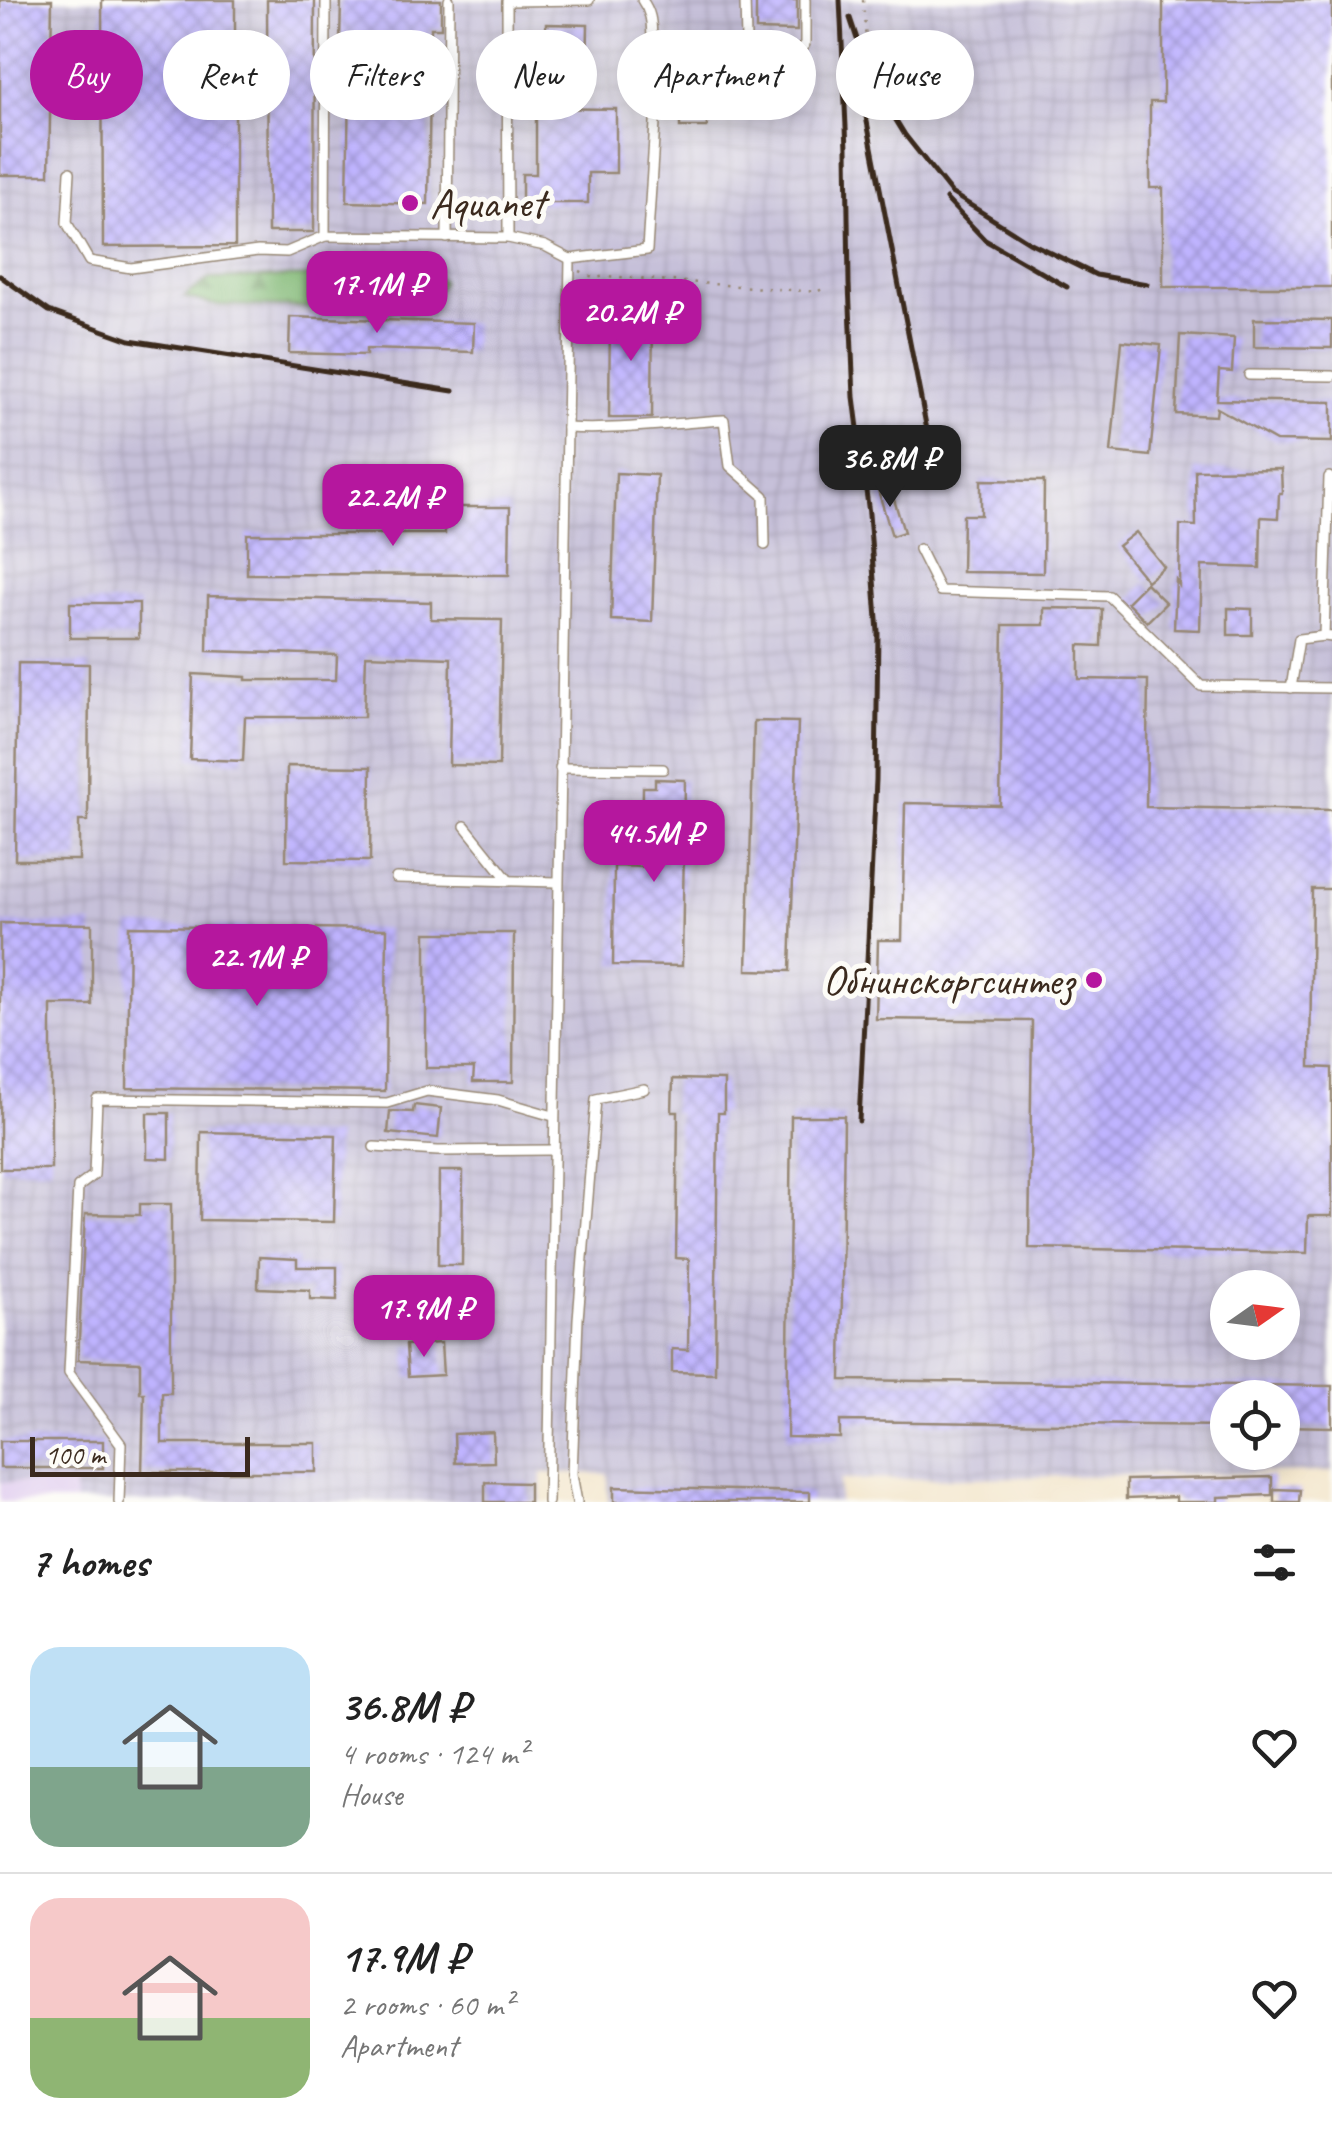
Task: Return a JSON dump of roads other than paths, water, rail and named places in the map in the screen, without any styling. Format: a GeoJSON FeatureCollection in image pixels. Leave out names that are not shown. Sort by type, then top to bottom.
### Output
{"type":"FeatureCollection","features":[{"type":"Feature","properties":{"kind":"lane"},"geometry":{"type":"LineString","coordinates":[[326,0],[326,236]]}},
{"type":"Feature","properties":{"kind":"lane"},"geometry":{"type":"LineString","coordinates":[[447,238],[449,0]]}},
{"type":"Feature","properties":{"kind":"lane"},"geometry":{"type":"LineString","coordinates":[[508,238],[507,1],[589,0]]}},
{"type":"Feature","properties":{"kind":"lane"},"geometry":{"type":"LineString","coordinates":[[642,0],[652,13],[652,30]]}},
{"type":"Feature","properties":{"kind":"lane"},"geometry":{"type":"LineString","coordinates":[[745,0],[746,30]]}},
{"type":"Feature","properties":{"kind":"lane"},"geometry":{"type":"LineString","coordinates":[[805,0],[805,30]]}},
{"type":"Feature","properties":{"kind":"lane"},"geometry":{"type":"LineString","coordinates":[[70,172],[68,223],[90,262],[131,268],[258,251],[288,252],[326,236],[508,238],[545,246],[570,263],[647,250],[655,120]]}},
{"type":"Feature","properties":{"kind":"lane"},"geometry":{"type":"LineString","coordinates":[[548,1502],[570,263]]}},
{"type":"Feature","properties":{"kind":"lane"},"geometry":{"type":"LineString","coordinates":[[1249,375],[1332,376]]}},
{"type":"Feature","properties":{"kind":"lane"},"geometry":{"type":"LineString","coordinates":[[566,428],[602,430],[724,420],[730,466],[764,496],[766,546]]}},
{"type":"Feature","properties":{"kind":"lane"},"geometry":{"type":"LineString","coordinates":[[1290,688],[1299,639],[1328,637],[1330,477]]}},
{"type":"Feature","properties":{"kind":"lane"},"geometry":{"type":"LineString","coordinates":[[919,549],[940,591],[1109,596],[1201,686],[1332,688]]}},
{"type":"Feature","properties":{"kind":"lane"},"geometry":{"type":"LineString","coordinates":[[560,768],[663,769]]}},
{"type":"Feature","properties":{"kind":"lane"},"geometry":{"type":"LineString","coordinates":[[465,826],[509,881]]}},
{"type":"Feature","properties":{"kind":"lane"},"geometry":{"type":"LineString","coordinates":[[396,878],[558,882]]}},
{"type":"Feature","properties":{"kind":"lane"},"geometry":{"type":"LineString","coordinates":[[578,1502],[572,1474],[578,1338],[596,1098],[644,1089]]}},
{"type":"Feature","properties":{"kind":"lane"},"geometry":{"type":"LineString","coordinates":[[120,1502],[121,1444],[70,1373],[78,1187],[94,1174],[97,1100],[387,1103],[426,1090],[498,1100],[553,1116]]}},
{"type":"Feature","properties":{"kind":"lane"},"geometry":{"type":"LineString","coordinates":[[374,1147],[552,1150]]}},
{"type":"Feature","properties":{"kind":"railway"},"geometry":{"type":"LineString","coordinates":[[840,0],[854,397],[869,514],[878,632],[876,780],[859,1121]]}},
{"type":"Feature","properties":{"kind":"railway"},"geometry":{"type":"LineString","coordinates":[[850,18],[870,78],[905,135],[951,193],[1029,242],[1096,275],[1147,284]]}},
{"type":"Feature","properties":{"kind":"railway"},"geometry":{"type":"LineString","coordinates":[[867,120],[934,466]]}},
{"type":"Feature","properties":{"kind":"railway"},"geometry":{"type":"LineString","coordinates":[[946,199],[985,240],[1067,287]]}},
{"type":"Feature","properties":{"kind":"railway"},"geometry":{"type":"LineString","coordinates":[[0,276],[49,311],[130,340],[453,391]]}},
{"type":"Feature","properties":{"kind":"place","name":"Aquanet"},"geometry":{"type":"Point","coordinates":[410,203]}},
{"type":"Feature","properties":{"kind":"place","name":"Обнинскоргсинтез"},"geometry":{"type":"Point","coordinates":[1094,980]}}]}
